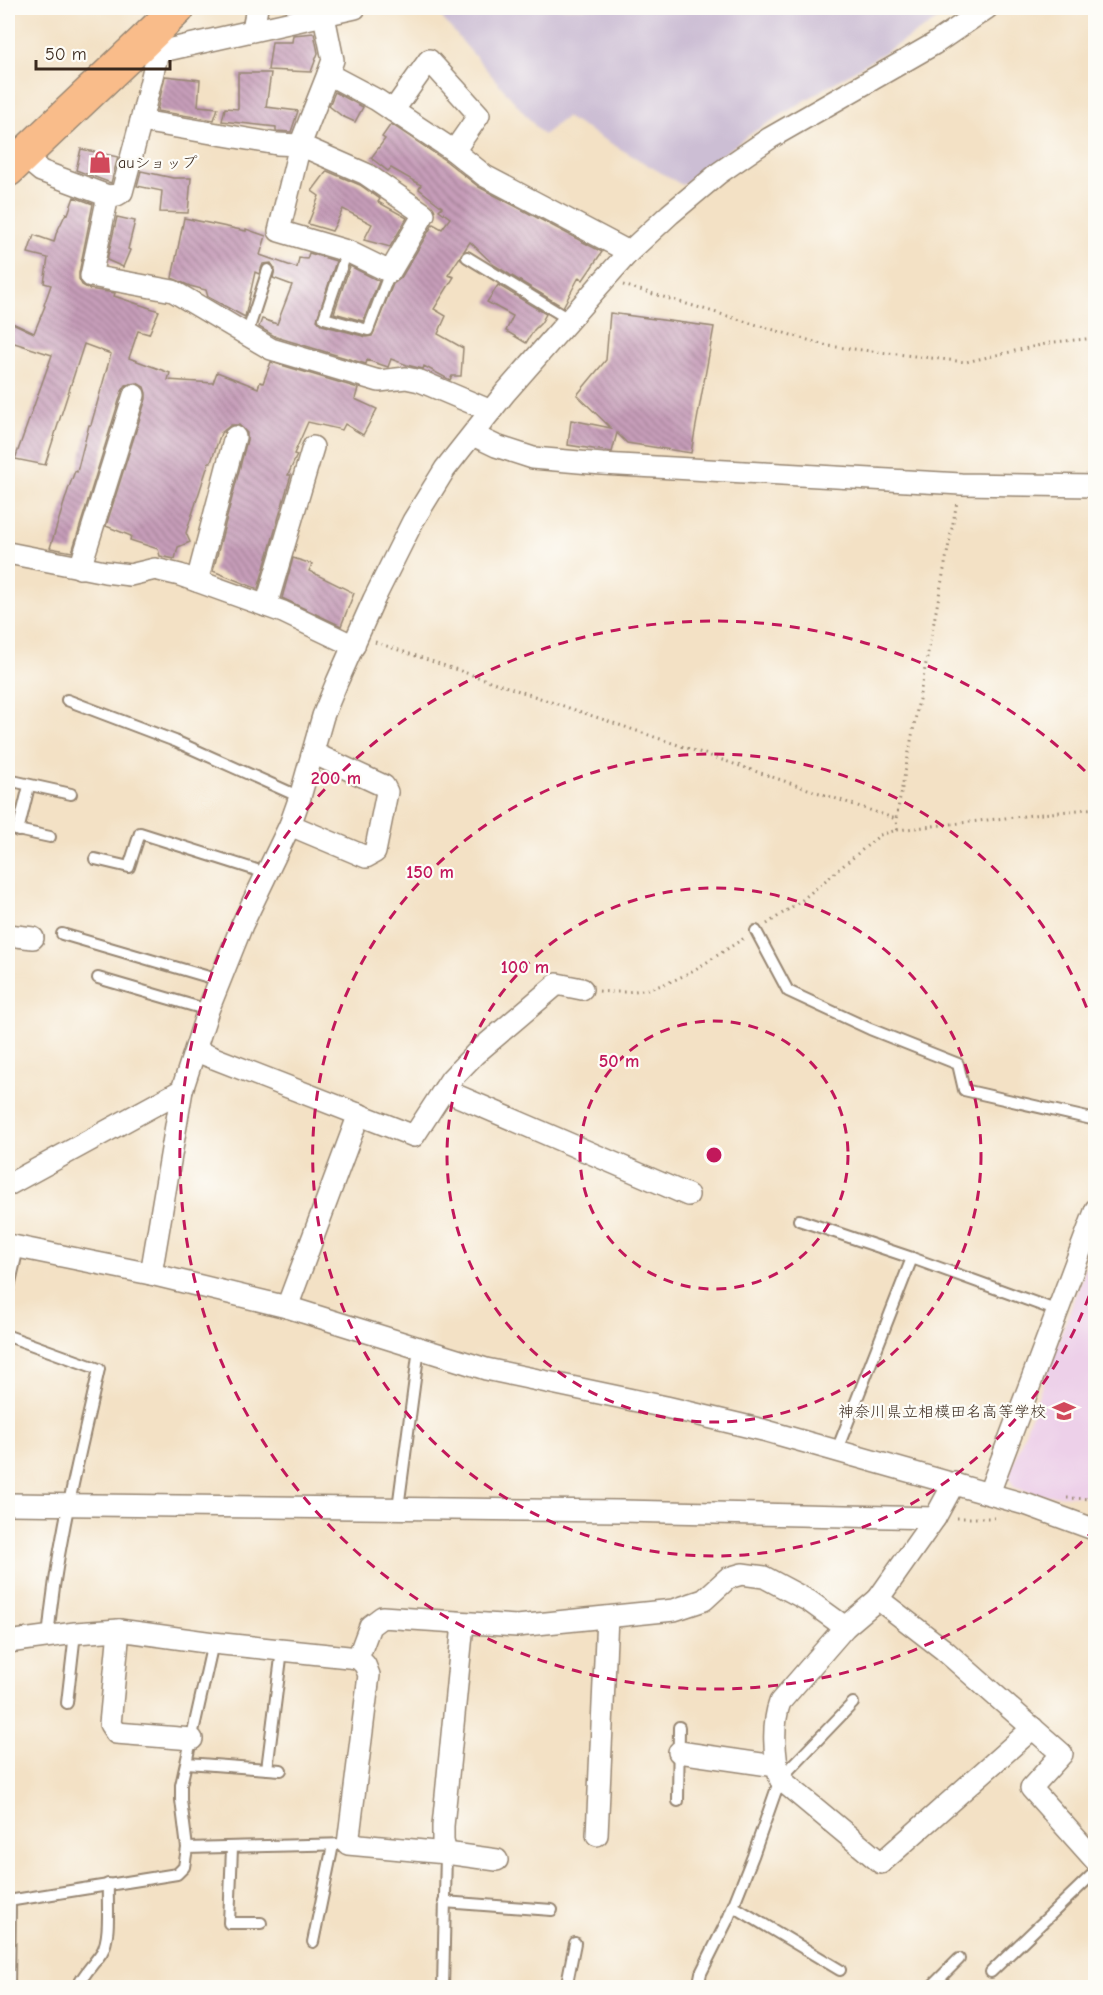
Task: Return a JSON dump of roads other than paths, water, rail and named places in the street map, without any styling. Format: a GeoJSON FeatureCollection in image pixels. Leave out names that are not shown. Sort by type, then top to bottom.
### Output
{"type":"FeatureCollection","features":[{"type":"Feature","properties":{"kind":"main road"},"geometry":{"type":"LineString","coordinates":[[15,163],[151,47],[178,8]]}},
{"type":"Feature","properties":{"kind":"street"},"geometry":{"type":"LineString","coordinates":[[254,29],[257,8]]}},
{"type":"Feature","properties":{"kind":"street"},"geometry":{"type":"LineString","coordinates":[[15,163],[108,196],[117,195],[122,192],[141,121],[151,47],[324,16],[355,8]]}},
{"type":"Feature","properties":{"kind":"street"},"geometry":{"type":"LineString","coordinates":[[151,1274],[182,1090],[208,1010],[266,873],[290,825],[323,716],[413,521],[445,469],[491,411],[604,280],[629,252],[670,214],[719,173],[770,138],[934,44],[987,8]]}},
{"type":"Feature","properties":{"kind":"street"},"geometry":{"type":"LineString","coordinates":[[141,121],[277,144],[300,145],[366,174],[424,214],[390,272],[347,251],[279,231],[300,145],[333,60],[324,16]]}},
{"type":"Feature","properties":{"kind":"street"},"geometry":{"type":"LineString","coordinates":[[393,111],[429,60],[479,114],[454,151]]}},
{"type":"Feature","properties":{"kind":"street"},"geometry":{"type":"LineString","coordinates":[[328,74],[393,111],[454,151],[485,176],[629,252]]}},
{"type":"Feature","properties":{"kind":"street"},"geometry":{"type":"LineString","coordinates":[[108,196],[91,276],[173,291],[271,349],[379,381],[406,378],[420,381],[491,411]]}},
{"type":"Feature","properties":{"kind":"street"},"geometry":{"type":"LineString","coordinates":[[80,568],[134,395]]}},
{"type":"Feature","properties":{"kind":"street"},"geometry":{"type":"LineString","coordinates":[[473,435],[496,446],[533,458],[602,464],[961,484],[1095,486]]}},
{"type":"Feature","properties":{"kind":"street"},"geometry":{"type":"LineString","coordinates":[[197,581],[235,437]]}},
{"type":"Feature","properties":{"kind":"street"},"geometry":{"type":"LineString","coordinates":[[266,606],[313,447]]}},
{"type":"Feature","properties":{"kind":"street"},"geometry":{"type":"LineString","coordinates":[[8,553],[80,568],[130,574],[155,569],[197,581],[356,641]]}},
{"type":"Feature","properties":{"kind":"street"},"geometry":{"type":"LineString","coordinates":[[290,825],[366,857],[375,852],[387,792],[384,786],[313,753]]}},
{"type":"Feature","properties":{"kind":"street"},"geometry":{"type":"LineString","coordinates":[[8,935],[33,938]]}},
{"type":"Feature","properties":{"kind":"street"},"geometry":{"type":"LineString","coordinates":[[196,1051],[414,1136],[451,1079],[475,1053],[557,984],[582,989]]}},
{"type":"Feature","properties":{"kind":"street"},"geometry":{"type":"LineString","coordinates":[[8,1185],[182,1090]]}},
{"type":"Feature","properties":{"kind":"street"},"geometry":{"type":"LineString","coordinates":[[444,1090],[688,1195]]}},
{"type":"Feature","properties":{"kind":"street"},"geometry":{"type":"LineString","coordinates":[[287,1307],[359,1114]]}},
{"type":"Feature","properties":{"kind":"street"},"geometry":{"type":"LineString","coordinates":[[989,1493],[1095,1209]]}},
{"type":"Feature","properties":{"kind":"street"},"geometry":{"type":"LineString","coordinates":[[13,1246],[151,1274],[287,1307],[486,1369],[666,1407],[837,1450],[1028,1505],[1095,1530]]}},
{"type":"Feature","properties":{"kind":"street"},"geometry":{"type":"LineString","coordinates":[[778,1772],[775,1715],[780,1702],[845,1627],[878,1599],[935,1518],[954,1483]]}},
{"type":"Feature","properties":{"kind":"street"},"geometry":{"type":"LineString","coordinates":[[8,1504],[398,1508],[935,1518]]}},
{"type":"Feature","properties":{"kind":"street"},"geometry":{"type":"LineString","coordinates":[[358,1658],[370,1626],[382,1617],[517,1626],[674,1610],[704,1600],[728,1578],[742,1574],[764,1577],[809,1601],[845,1627]]}},
{"type":"Feature","properties":{"kind":"street"},"geometry":{"type":"LineString","coordinates":[[878,1599],[944,1650],[1062,1754],[1031,1788],[1095,1861]]}},
{"type":"Feature","properties":{"kind":"street"},"geometry":{"type":"LineString","coordinates":[[597,1835],[607,1617]]}},
{"type":"Feature","properties":{"kind":"street"},"geometry":{"type":"LineString","coordinates":[[446,1853],[442,1841],[443,1826],[463,1624]]}},
{"type":"Feature","properties":{"kind":"street"},"geometry":{"type":"LineString","coordinates":[[8,1642],[118,1630],[358,1658],[365,1665],[369,1675],[341,1844],[497,1860]]}},
{"type":"Feature","properties":{"kind":"street"},"geometry":{"type":"LineString","coordinates":[[118,1630],[110,1724],[116,1733],[192,1739]]}},
{"type":"Feature","properties":{"kind":"street"},"geometry":{"type":"LineString","coordinates":[[679,1752],[778,1772],[881,1863],[1034,1728]]}},
{"type":"Feature","properties":{"kind":"lane"},"geometry":{"type":"LineString","coordinates":[[347,251],[324,318],[368,330],[390,272]]}},
{"type":"Feature","properties":{"kind":"lane"},"geometry":{"type":"LineString","coordinates":[[467,257],[570,320]]}},
{"type":"Feature","properties":{"kind":"lane"},"geometry":{"type":"LineString","coordinates":[[247,334],[268,270]]}},
{"type":"Feature","properties":{"kind":"lane"},"geometry":{"type":"LineString","coordinates":[[67,700],[175,741],[300,797]]}},
{"type":"Feature","properties":{"kind":"lane"},"geometry":{"type":"LineString","coordinates":[[8,780],[71,794]]}},
{"type":"Feature","properties":{"kind":"lane"},"geometry":{"type":"LineString","coordinates":[[28,786],[13,830],[50,837]]}},
{"type":"Feature","properties":{"kind":"lane"},"geometry":{"type":"LineString","coordinates":[[95,859],[129,867],[140,833],[266,873]]}},
{"type":"Feature","properties":{"kind":"lane"},"geometry":{"type":"LineString","coordinates":[[756,931],[788,992],[880,1033],[958,1064],[964,1090],[1095,1119]]}},
{"type":"Feature","properties":{"kind":"lane"},"geometry":{"type":"LineString","coordinates":[[62,934],[219,980]]}},
{"type":"Feature","properties":{"kind":"lane"},"geometry":{"type":"LineString","coordinates":[[98,978],[208,1010]]}},
{"type":"Feature","properties":{"kind":"lane"},"geometry":{"type":"LineString","coordinates":[[799,1220],[1058,1311]]}},
{"type":"Feature","properties":{"kind":"lane"},"geometry":{"type":"LineString","coordinates":[[8,1291],[13,1246]]}},
{"type":"Feature","properties":{"kind":"lane"},"geometry":{"type":"LineString","coordinates":[[837,1450],[912,1258]]}},
{"type":"Feature","properties":{"kind":"lane"},"geometry":{"type":"LineString","coordinates":[[8,1336],[99,1368],[68,1505],[52,1595],[48,1638]]}},
{"type":"Feature","properties":{"kind":"lane"},"geometry":{"type":"LineString","coordinates":[[398,1508],[419,1348]]}},
{"type":"Feature","properties":{"kind":"lane"},"geometry":{"type":"LineString","coordinates":[[67,1703],[75,1633]]}},
{"type":"Feature","properties":{"kind":"lane"},"geometry":{"type":"LineString","coordinates":[[9,1988],[9,1901],[177,1874],[184,1867],[187,1848],[181,1785],[213,1642]]}},
{"type":"Feature","properties":{"kind":"lane"},"geometry":{"type":"LineString","coordinates":[[267,1769],[282,1650]]}},
{"type":"Feature","properties":{"kind":"lane"},"geometry":{"type":"LineString","coordinates":[[698,1988],[701,1972],[753,1856],[778,1772],[853,1702]]}},
{"type":"Feature","properties":{"kind":"lane"},"geometry":{"type":"LineString","coordinates":[[678,1801],[679,1727]]}},
{"type":"Feature","properties":{"kind":"lane"},"geometry":{"type":"LineString","coordinates":[[187,1763],[281,1770]]}},
{"type":"Feature","properties":{"kind":"lane"},"geometry":{"type":"LineString","coordinates":[[187,1848],[341,1844],[313,1942]]}},
{"type":"Feature","properties":{"kind":"lane"},"geometry":{"type":"LineString","coordinates":[[232,1848],[229,1923],[261,1923]]}},
{"type":"Feature","properties":{"kind":"lane"},"geometry":{"type":"LineString","coordinates":[[443,1988],[446,1853]]}},
{"type":"Feature","properties":{"kind":"lane"},"geometry":{"type":"LineString","coordinates":[[991,1972],[1095,1871]]}},
{"type":"Feature","properties":{"kind":"lane"},"geometry":{"type":"LineString","coordinates":[[77,1988],[83,1975],[102,1952],[106,1942],[108,1884]]}},
{"type":"Feature","properties":{"kind":"lane"},"geometry":{"type":"LineString","coordinates":[[444,1902],[552,1910]]}},
{"type":"Feature","properties":{"kind":"lane"},"geometry":{"type":"LineString","coordinates":[[732,1906],[840,1970]]}},
{"type":"Feature","properties":{"kind":"lane"},"geometry":{"type":"LineString","coordinates":[[566,1988],[575,1943]]}},
{"type":"Feature","properties":{"kind":"lane"},"geometry":{"type":"LineString","coordinates":[[930,1988],[959,1959]]}},
{"type":"Feature","properties":{"kind":"place","name":"auショップ"},"geometry":{"type":"Point","coordinates":[100,162]}},
{"type":"Feature","properties":{"kind":"place","name":"神奈川県立相模田名高等学校"},"geometry":{"type":"Point","coordinates":[1064,1411]}}]}
